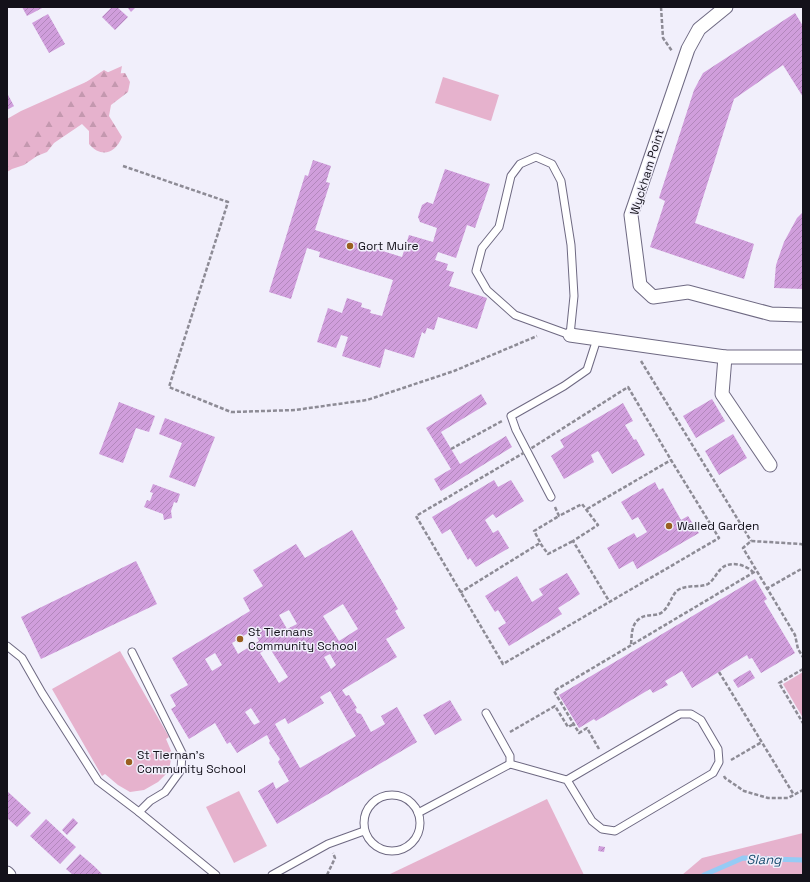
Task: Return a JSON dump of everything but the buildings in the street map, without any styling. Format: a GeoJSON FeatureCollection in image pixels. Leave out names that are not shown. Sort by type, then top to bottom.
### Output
{"type":"FeatureCollection","features":[{"type":"Feature","properties":{"kind":"street","name":"Wyckham Point"},"geometry":{"type":"LineString","coordinates":[[726,7],[699,30],[688,49],[632,215],[640,285],[653,296],[688,292],[771,314],[801,315]]}},
{"type":"Feature","properties":{"kind":"street"},"geometry":{"type":"LineString","coordinates":[[570,335],[725,357],[803,357]]}},
{"type":"Feature","properties":{"kind":"street"},"geometry":{"type":"LineString","coordinates":[[725,357],[722,394],[770,465]]}},
{"type":"Feature","properties":{"kind":"lane"},"geometry":{"type":"LineString","coordinates":[[536,157],[552,164],[562,182],[571,245],[574,296],[570,335],[516,315],[487,290],[476,271],[482,248],[499,228],[511,176],[520,164],[536,157]]}},
{"type":"Feature","properties":{"kind":"lane"},"geometry":{"type":"LineString","coordinates":[[551,497],[516,430],[511,416],[564,386],[587,370],[597,339]]}},
{"type":"Feature","properties":{"kind":"lane"},"geometry":{"type":"LineString","coordinates":[[7,646],[22,658],[42,693],[98,781],[139,812],[216,875]]}},
{"type":"Feature","properties":{"kind":"lane"},"geometry":{"type":"LineString","coordinates":[[132,652],[182,753],[181,770],[165,792],[150,801],[139,812]]}},
{"type":"Feature","properties":{"kind":"lane"},"geometry":{"type":"LineString","coordinates":[[486,713],[510,756],[510,764]]}},
{"type":"Feature","properties":{"kind":"lane"},"geometry":{"type":"LineString","coordinates":[[418,813],[510,764],[567,780],[592,821],[602,829],[615,831],[713,773],[719,762],[718,749],[701,720],[691,714],[680,714],[567,780]]}},
{"type":"Feature","properties":{"kind":"lane"},"geometry":{"type":"LineString","coordinates":[[387,795],[397,795],[406,798],[414,804],[418,813],[420,822],[419,831],[415,840],[400,850],[383,850],[375,846],[368,839],[364,831],[363,822],[365,812],[370,804],[378,798],[387,795]]}},
{"type":"Feature","properties":{"kind":"lane"},"geometry":{"type":"LineString","coordinates":[[272,875],[328,844],[364,831]]}},
{"type":"Feature","properties":{"kind":"path"},"geometry":{"type":"LineString","coordinates":[[661,7],[663,38],[682,65]]}},
{"type":"Feature","properties":{"kind":"path"},"geometry":{"type":"LineString","coordinates":[[123,166],[228,202],[169,387],[231,412],[295,410],[367,400],[454,371],[554,329]]}},
{"type":"Feature","properties":{"kind":"path"},"geometry":{"type":"LineString","coordinates":[[631,344],[751,542]]}},
{"type":"Feature","properties":{"kind":"path"},"geometry":{"type":"LineString","coordinates":[[628,387],[671,460],[719,538],[503,664],[416,516],[527,451],[628,387]]}},
{"type":"Feature","properties":{"kind":"path"},"geometry":{"type":"LineString","coordinates":[[451,449],[498,422]]}},
{"type":"Feature","properties":{"kind":"path"},"geometry":{"type":"LineString","coordinates":[[587,510],[671,460]]}},
{"type":"Feature","properties":{"kind":"path"},"geometry":{"type":"LineString","coordinates":[[551,497],[559,516]]}},
{"type":"Feature","properties":{"kind":"path"},"geometry":{"type":"LineString","coordinates":[[582,504],[587,510],[598,525],[573,541],[548,554],[534,532],[559,516],[582,504]]}},
{"type":"Feature","properties":{"kind":"path"},"geometry":{"type":"LineString","coordinates":[[573,541],[609,601]]}},
{"type":"Feature","properties":{"kind":"path"},"geometry":{"type":"LineString","coordinates":[[803,545],[751,542],[743,548],[754,571],[795,635],[798,648],[803,657]]}},
{"type":"Feature","properties":{"kind":"path"},"geometry":{"type":"LineString","coordinates":[[461,592],[540,543]]}},
{"type":"Feature","properties":{"kind":"path"},"geometry":{"type":"LineString","coordinates":[[631,644],[632,628],[638,619],[644,616],[659,614],[671,603],[677,591],[685,587],[706,585],[712,581],[721,568],[729,565],[739,564],[754,571]]}},
{"type":"Feature","properties":{"kind":"path"},"geometry":{"type":"LineString","coordinates":[[766,589],[803,568]]}},
{"type":"Feature","properties":{"kind":"path"},"geometry":{"type":"LineString","coordinates":[[604,758],[587,728],[579,733],[554,691],[754,571]]}},
{"type":"Feature","properties":{"kind":"path"},"geometry":{"type":"LineString","coordinates":[[461,592],[468,588]]}},
{"type":"Feature","properties":{"kind":"path"},"geometry":{"type":"LineString","coordinates":[[803,669],[779,683],[803,723]]}},
{"type":"Feature","properties":{"kind":"path"},"geometry":{"type":"LineString","coordinates":[[719,672],[794,795]]}},
{"type":"Feature","properties":{"kind":"path"},"geometry":{"type":"LineString","coordinates":[[501,738],[555,706],[568,727],[574,724]]}},
{"type":"Feature","properties":{"kind":"path"},"geometry":{"type":"LineString","coordinates":[[730,765],[730,761],[762,742]]}},
{"type":"Feature","properties":{"kind":"path"},"geometry":{"type":"LineString","coordinates":[[716,769],[722,773],[725,778],[744,791],[768,798],[788,798],[803,790]]}},
{"type":"Feature","properties":{"kind":"path"},"geometry":{"type":"LineString","coordinates":[[725,778],[727,774]]}},
{"type":"Feature","properties":{"kind":"path"},"geometry":{"type":"LineString","coordinates":[[327,875],[335,858],[328,844]]}},
{"type":"Feature","properties":{"kind":"green space"},"geometry":{"type":"Polygon","coordinates":[[[122,66],[120,77],[7,165],[7,119],[21,111],[122,66]]]}},
{"type":"Feature","properties":{"kind":"green space"},"geometry":{"type":"Polygon","coordinates":[[[104,70],[111,74],[125,73],[130,82],[128,92],[111,105],[109,116],[122,137],[116,147],[107,152],[98,151],[89,144],[89,131],[82,124],[54,143],[47,152],[37,156],[24,165],[7,172],[7,153],[9,147],[27,136],[38,121],[73,96],[79,87],[104,70]]]}},
{"type":"Feature","properties":{"kind":"green space"},"geometry":{"type":"Polygon","coordinates":[[[443,77],[499,95],[491,121],[435,103],[443,77]]]}},
{"type":"Feature","properties":{"kind":"green space"},"geometry":{"type":"Polygon","coordinates":[[[120,651],[169,737],[166,739],[172,753],[169,771],[158,782],[144,790],[130,792],[118,785],[105,774],[102,776],[52,689],[120,651]]]}},
{"type":"Feature","properties":{"kind":"green space"},"geometry":{"type":"Polygon","coordinates":[[[803,672],[803,718],[783,684],[803,672]]]}},
{"type":"Feature","properties":{"kind":"green space"},"geometry":{"type":"Polygon","coordinates":[[[239,791],[267,846],[234,863],[206,807],[239,791]]]}},
{"type":"Feature","properties":{"kind":"green space"},"geometry":{"type":"Polygon","coordinates":[[[547,799],[584,875],[388,875],[547,799]]]}},
{"type":"Feature","properties":{"kind":"green space"},"geometry":{"type":"Polygon","coordinates":[[[803,833],[803,875],[682,875],[702,858],[803,833]]]}},
{"type":"Feature","properties":{"kind":"waterway","name":"Slang"},"geometry":{"type":"LineString","coordinates":[[704,875],[743,858],[803,860]]}},
{"type":"Feature","properties":{"kind":"place","name":"Gort Muire"},"geometry":{"type":"Point","coordinates":[350,246]}},
{"type":"Feature","properties":{"kind":"place","name":"Walled Garden"},"geometry":{"type":"Point","coordinates":[669,526]}},
{"type":"Feature","properties":{"kind":"place","name":"St Tiernans Community School"},"geometry":{"type":"Point","coordinates":[240,639]}},
{"type":"Feature","properties":{"kind":"place","name":"St Tiernan's Community School"},"geometry":{"type":"Point","coordinates":[129,762]}}]}
